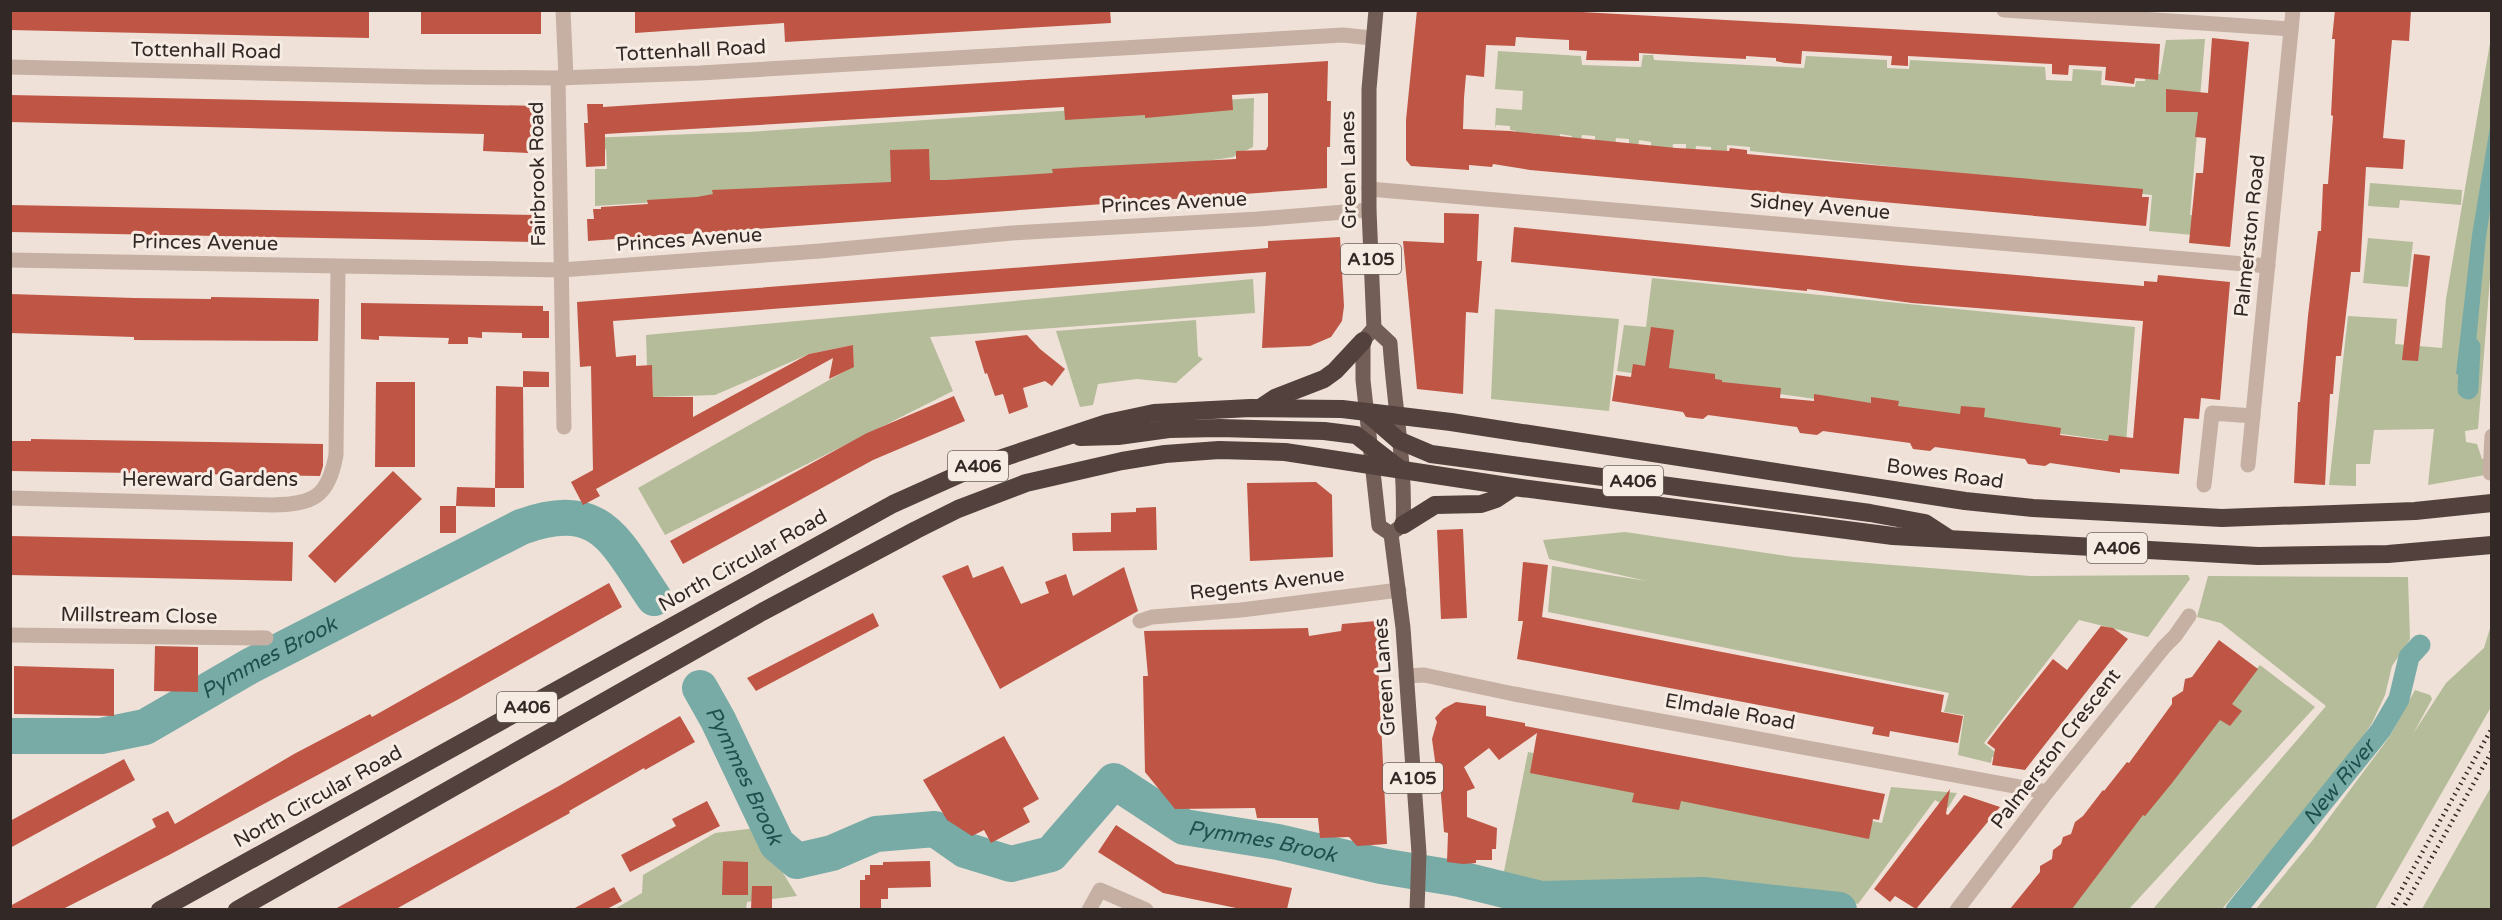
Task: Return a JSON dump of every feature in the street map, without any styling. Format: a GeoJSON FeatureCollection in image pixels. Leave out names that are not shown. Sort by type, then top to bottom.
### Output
{"type":"FeatureCollection","features":[{"type":"Feature","properties":{"kind":"highway","name":"A406"},"geometry":{"type":"LineString","coordinates":[[1260,408],[1275,398],[1324,380],[1368,335]]}},
{"type":"Feature","properties":{"kind":"highway","name":"North Circular Road"},"geometry":{"type":"LineString","coordinates":[[160,909],[893,504],[978,466],[1107,423],[1154,413],[1260,408],[1326,408],[1396,417]]}},
{"type":"Feature","properties":{"kind":"highway","name":"A406"},"geometry":{"type":"LineString","coordinates":[[1367,413],[1398,440],[1431,454],[1870,513],[1925,523],[1948,538]]}},
{"type":"Feature","properties":{"kind":"highway","name":"Bowes Road"},"geometry":{"type":"LineString","coordinates":[[1396,417],[1451,422],[1965,501],[2033,508],[2252,518],[2415,511],[2492,503]]}},
{"type":"Feature","properties":{"kind":"highway","name":"A406"},"geometry":{"type":"LineString","coordinates":[[1066,437],[1118,436],[1168,429],[1324,431],[1356,435],[1402,471]]}},
{"type":"Feature","properties":{"kind":"highway","name":"A406"},"geometry":{"type":"LineString","coordinates":[[237,909],[762,612],[916,530],[1026,483],[1066,472],[1165,454],[1219,450],[1267,451],[1514,487],[1893,536],[2258,556],[2388,554],[2492,545]]}},
{"type":"Feature","properties":{"kind":"highway"},"geometry":{"type":"LineString","coordinates":[[1397,530],[1435,505],[1481,504],[1496,499],[1514,487]]}},
{"type":"Feature","properties":{"kind":"main road","name":"Green Lanes"},"geometry":{"type":"LineString","coordinates":[[1376,10],[1369,89],[1367,413],[1379,526],[1397,530]]}},
{"type":"Feature","properties":{"kind":"main road","name":"Green Lanes"},"geometry":{"type":"LineString","coordinates":[[1368,335],[1390,343],[1402,471],[1397,530],[1399,590],[1419,853],[1417,909]]}},
{"type":"Feature","properties":{"kind":"street","name":"Fairbrook Road"},"geometry":{"type":"LineString","coordinates":[[563,10],[561,270],[564,427]]}},
{"type":"Feature","properties":{"kind":"street"},"geometry":{"type":"LineString","coordinates":[[2004,10],[2291,29]]}},
{"type":"Feature","properties":{"kind":"street","name":"Palmerston Road"},"geometry":{"type":"LineString","coordinates":[[2248,465],[2293,10]]}},
{"type":"Feature","properties":{"kind":"street","name":"Tottenhall Road"},"geometry":{"type":"LineString","coordinates":[[10,67],[562,78],[712,72],[1343,35],[1372,38]]}},
{"type":"Feature","properties":{"kind":"street","name":"Sidney Avenue"},"geometry":{"type":"LineString","coordinates":[[1369,189],[2268,266]]}},
{"type":"Feature","properties":{"kind":"street","name":"Princes Avenue"},"geometry":{"type":"LineString","coordinates":[[10,260],[561,270],[820,251],[1012,233],[1258,219],[1369,210]]}},
{"type":"Feature","properties":{"kind":"street","name":"Hereward Gardens"},"geometry":{"type":"LineString","coordinates":[[10,498],[273,505],[295,504],[311,500],[323,491],[333,473],[336,455],[338,267]]}},
{"type":"Feature","properties":{"kind":"street"},"geometry":{"type":"LineString","coordinates":[[2204,485],[2212,413],[2253,416]]}},
{"type":"Feature","properties":{"kind":"street"},"geometry":{"type":"LineString","coordinates":[[2490,473],[2492,436]]}},
{"type":"Feature","properties":{"kind":"street","name":"Regents Avenue"},"geometry":{"type":"LineString","coordinates":[[1140,621],[1152,617],[1241,610],[1399,590]]}},
{"type":"Feature","properties":{"kind":"street","name":"Palmerston Crescent"},"geometry":{"type":"LineString","coordinates":[[1957,909],[2047,792],[2189,616]]}},
{"type":"Feature","properties":{"kind":"street","name":"Millstream Close"},"geometry":{"type":"LineString","coordinates":[[10,635],[266,638]]}},
{"type":"Feature","properties":{"kind":"street","name":"Elmdale Road"},"geometry":{"type":"LineString","coordinates":[[1406,676],[1424,675],[1514,694],[2047,792]]}},
{"type":"Feature","properties":{"kind":"street"},"geometry":{"type":"LineString","coordinates":[[1089,909],[1100,890],[1146,909]]}},
{"type":"Feature","properties":{"kind":"green space"},"geometry":{"type":"Polygon","coordinates":[[[2491,37],[2491,266],[2478,429],[2465,431],[2466,442],[2477,444],[2482,459],[2491,457],[2491,474],[2428,485],[2434,429],[2374,430],[2370,464],[2356,464],[2356,486],[2329,485],[2348,316],[2397,319],[2395,344],[2442,348],[2446,299],[2491,37]]]}},
{"type":"Feature","properties":{"kind":"green space"},"geometry":{"type":"Polygon","coordinates":[[[2205,39],[2190,215],[2206,216],[2204,236],[2149,231],[2152,195],[1750,151],[1750,147],[1727,145],[1727,156],[1711,155],[1711,147],[1696,146],[1695,154],[1686,154],[1686,144],[1673,144],[1672,152],[1651,150],[1651,142],[1639,140],[1638,149],[1629,148],[1629,139],[1616,138],[1615,146],[1595,144],[1595,136],[1582,135],[1580,144],[1571,144],[1572,136],[1560,134],[1559,143],[1534,133],[1524,133],[1516,139],[1516,131],[1510,130],[1510,126],[1496,125],[1495,129],[1496,108],[1522,110],[1523,91],[1495,89],[1498,51],[1581,56],[1582,65],[1641,67],[1643,55],[1653,55],[1654,60],[1804,68],[1806,56],[1887,60],[1887,68],[1909,69],[1910,60],[2045,67],[2046,80],[2072,81],[2073,69],[2102,71],[2101,85],[2135,87],[2136,81],[2145,81],[2145,74],[2160,74],[2166,40],[2205,39]]]}},
{"type":"Feature","properties":{"kind":"green space"},"geometry":{"type":"Polygon","coordinates":[[[1254,98],[1253,147],[1233,157],[1142,171],[595,206],[595,169],[607,169],[606,149],[585,149],[586,138],[748,132],[1254,98]]]}},
{"type":"Feature","properties":{"kind":"green space"},"geometry":{"type":"Polygon","coordinates":[[[2370,183],[2462,190],[2461,205],[2400,200],[2399,208],[2368,206],[2370,183]]]}},
{"type":"Feature","properties":{"kind":"green space"},"geometry":{"type":"Polygon","coordinates":[[[2368,238],[2413,242],[2408,287],[2363,283],[2368,238]]]}},
{"type":"Feature","properties":{"kind":"green space"},"geometry":{"type":"Polygon","coordinates":[[[1652,278],[2135,327],[2126,443],[1617,371],[1624,325],[1646,327],[1652,278]]]}},
{"type":"Feature","properties":{"kind":"green space"},"geometry":{"type":"Polygon","coordinates":[[[1253,279],[1255,313],[930,337],[953,391],[665,535],[638,488],[854,366],[853,345],[809,354],[715,395],[653,397],[652,366],[647,366],[646,335],[1253,279]]]}},
{"type":"Feature","properties":{"kind":"green space"},"geometry":{"type":"Polygon","coordinates":[[[1495,309],[1619,319],[1609,411],[1491,399],[1495,309]]]}},
{"type":"Feature","properties":{"kind":"green space"},"geometry":{"type":"Polygon","coordinates":[[[1196,320],[1198,356],[1203,359],[1176,383],[1137,379],[1098,384],[1093,405],[1080,407],[1056,331],[1196,320]]]}},
{"type":"Feature","properties":{"kind":"green space"},"geometry":{"type":"Polygon","coordinates":[[[1625,532],[1793,557],[2030,576],[2188,575],[2190,579],[2148,637],[2079,620],[1984,743],[2001,757],[1992,757],[1991,763],[1958,755],[1964,715],[1944,712],[1949,693],[1548,612],[1552,566],[1647,581],[1549,559],[1543,540],[1625,532]]]}},
{"type":"Feature","properties":{"kind":"green space"},"geometry":{"type":"Polygon","coordinates":[[[2208,576],[2408,577],[2410,639],[2392,666],[2385,695],[2372,723],[2348,758],[2222,909],[2153,909],[2326,706],[2221,623],[2197,617],[2208,576]]]}},
{"type":"Feature","properties":{"kind":"green space"},"geometry":{"type":"Polygon","coordinates":[[[2491,625],[2491,707],[2375,909],[2256,909],[2312,841],[2390,736],[2415,690],[2430,695],[2432,699],[2413,734],[2446,683],[2484,648],[2491,625]]]}},
{"type":"Feature","properties":{"kind":"green space"},"geometry":{"type":"Polygon","coordinates":[[[2260,665],[2315,707],[2129,909],[2057,909],[2053,904],[2260,665]]]}},
{"type":"Feature","properties":{"kind":"green space"},"geometry":{"type":"Polygon","coordinates":[[[1528,752],[1882,823],[1891,787],[1957,793],[1948,808],[1935,800],[1858,904],[1838,898],[1705,886],[1538,892],[1502,881],[1528,752]]]}},
{"type":"Feature","properties":{"kind":"green space"},"geometry":{"type":"Polygon","coordinates":[[[2491,787],[2491,909],[2422,909],[2491,787]]]}},
{"type":"Feature","properties":{"kind":"green space"},"geometry":{"type":"Polygon","coordinates":[[[756,828],[797,896],[747,902],[746,909],[613,910],[642,893],[643,875],[715,833],[756,828]]]}},
{"type":"Feature","properties":{"kind":"water"},"geometry":{"type":"Polygon","coordinates":[[[2491,121],[2491,205],[2473,375],[2456,374],[2472,235],[2491,121]]]}},
{"type":"Feature","properties":{"kind":"building"},"geometry":{"type":"Polygon","coordinates":[[[10,10],[369,11],[369,38],[10,30],[10,10]]]}},
{"type":"Feature","properties":{"kind":"building"},"geometry":{"type":"Polygon","coordinates":[[[421,10],[541,10],[541,34],[421,34],[421,10]]]}},
{"type":"Feature","properties":{"kind":"building"},"geometry":{"type":"Polygon","coordinates":[[[635,10],[1110,10],[1111,23],[785,42],[784,23],[635,33],[635,10]]]}},
{"type":"Feature","properties":{"kind":"building"},"geometry":{"type":"Polygon","coordinates":[[[1417,10],[1546,10],[2160,44],[2158,80],[2135,78],[2134,84],[2105,80],[2106,67],[2069,65],[2068,75],[2052,74],[2052,64],[1908,56],[1908,66],[1891,65],[1892,56],[1802,51],[1801,64],[1776,61],[1776,58],[1746,56],[1746,59],[1639,53],[1639,61],[1586,60],[1587,51],[1569,50],[1569,40],[1516,37],[1515,46],[1486,45],[1484,77],[1466,75],[1464,98],[1463,129],[1510,131],[1676,148],[1729,151],[1730,148],[1747,150],[1747,154],[2143,189],[2142,197],[2149,197],[2146,226],[1530,170],[1493,164],[1492,167],[1469,165],[1469,170],[1411,166],[1406,160],[1406,120],[1417,10]]]}},
{"type":"Feature","properties":{"kind":"building"},"geometry":{"type":"Polygon","coordinates":[[[2335,10],[2411,10],[2409,41],[2392,40],[2383,138],[2405,140],[2403,169],[2366,167],[2360,272],[2351,272],[2341,356],[2336,356],[2333,394],[2330,394],[2325,485],[2294,483],[2298,402],[2300,402],[2318,231],[2321,231],[2323,184],[2328,184],[2333,116],[2331,115],[2335,39],[2332,39],[2335,10]]]}},
{"type":"Feature","properties":{"kind":"building"},"geometry":{"type":"Polygon","coordinates":[[[2212,38],[2249,42],[2230,247],[2189,243],[2196,173],[2203,173],[2206,138],[2195,137],[2198,112],[2166,112],[2166,89],[2208,93],[2212,38]]]}},
{"type":"Feature","properties":{"kind":"building"},"geometry":{"type":"Polygon","coordinates":[[[1328,61],[1327,101],[1331,101],[1330,147],[1327,147],[1327,188],[588,241],[587,219],[594,219],[593,209],[601,209],[601,207],[648,204],[647,200],[697,197],[713,194],[712,190],[891,182],[890,150],[929,149],[930,180],[1053,173],[1052,169],[1236,159],[1236,151],[1266,150],[1268,146],[1268,93],[1232,95],[1233,110],[1145,118],[1145,115],[1065,120],[1064,107],[605,134],[605,166],[586,167],[584,123],[588,123],[587,104],[603,104],[603,107],[1328,61]]]}},
{"type":"Feature","properties":{"kind":"building"},"geometry":{"type":"Polygon","coordinates":[[[10,95],[539,106],[538,144],[528,143],[528,153],[483,151],[484,134],[10,122],[10,95]]]}},
{"type":"Feature","properties":{"kind":"building"},"geometry":{"type":"Polygon","coordinates":[[[10,205],[536,215],[535,242],[10,232],[10,205]]]}},
{"type":"Feature","properties":{"kind":"building"},"geometry":{"type":"Polygon","coordinates":[[[1444,213],[1479,214],[1477,261],[1482,261],[1478,313],[1466,312],[1463,394],[1417,389],[1403,241],[1444,243],[1444,213]]]}},
{"type":"Feature","properties":{"kind":"building"},"geometry":{"type":"Polygon","coordinates":[[[1514,227],[1911,266],[2144,286],[2144,281],[2157,282],[2158,275],[2230,282],[2220,400],[2201,398],[2199,419],[2184,418],[2179,474],[2120,469],[2120,473],[2050,463],[2045,466],[2028,464],[2025,459],[1935,447],[1930,451],[1913,449],[1910,443],[1823,431],[1817,435],[1800,433],[1797,427],[1708,415],[1703,419],[1686,417],[1683,412],[1612,401],[1616,375],[1631,377],[1633,364],[1645,366],[1651,327],[1674,330],[1669,368],[1715,374],[1715,379],[1722,380],[1722,382],[1781,388],[1780,398],[1814,401],[1814,394],[1871,403],[1871,397],[1899,401],[1898,406],[1960,414],[1961,406],[1985,408],[1984,417],[2061,428],[2060,435],[2108,441],[2109,435],[2133,438],[2143,321],[1912,303],[1807,289],[1807,291],[1511,262],[1514,227]]]}},
{"type":"Feature","properties":{"kind":"building"},"geometry":{"type":"Polygon","coordinates":[[[1340,237],[1344,306],[1342,321],[1331,337],[1310,346],[1262,348],[1266,272],[613,321],[616,357],[636,355],[636,366],[652,365],[653,397],[693,397],[693,417],[809,354],[853,345],[854,367],[829,379],[833,358],[596,489],[600,496],[583,505],[571,482],[593,470],[591,366],[580,367],[577,302],[1268,248],[1268,241],[1340,237]]]}},
{"type":"Feature","properties":{"kind":"building"},"geometry":{"type":"Polygon","coordinates":[[[2414,254],[2430,256],[2418,361],[2402,360],[2414,254]]]}},
{"type":"Feature","properties":{"kind":"building"},"geometry":{"type":"Polygon","coordinates":[[[10,294],[134,298],[319,299],[318,341],[134,340],[134,337],[10,333],[10,294]]]}},
{"type":"Feature","properties":{"kind":"building"},"geometry":{"type":"Polygon","coordinates":[[[361,303],[543,306],[543,311],[549,311],[549,338],[522,338],[522,333],[482,332],[482,338],[468,337],[468,344],[448,344],[449,338],[379,336],[379,340],[361,339],[361,303]]]}},
{"type":"Feature","properties":{"kind":"building"},"geometry":{"type":"Polygon","coordinates":[[[1027,335],[1065,369],[1052,386],[1045,381],[1023,388],[1028,407],[1009,414],[1003,394],[995,396],[987,373],[985,374],[975,341],[1027,335]]]}},
{"type":"Feature","properties":{"kind":"building"},"geometry":{"type":"Polygon","coordinates":[[[523,371],[549,372],[549,387],[523,387],[523,371]]]}},
{"type":"Feature","properties":{"kind":"building"},"geometry":{"type":"Polygon","coordinates":[[[376,382],[415,382],[415,467],[375,467],[376,382]]]}},
{"type":"Feature","properties":{"kind":"building"},"geometry":{"type":"Polygon","coordinates":[[[496,386],[523,387],[524,488],[495,488],[496,386]]]}},
{"type":"Feature","properties":{"kind":"building"},"geometry":{"type":"Polygon","coordinates":[[[954,396],[965,421],[873,460],[683,564],[670,541],[867,433],[954,396]]]}},
{"type":"Feature","properties":{"kind":"building"},"geometry":{"type":"Polygon","coordinates":[[[31,439],[323,444],[323,466],[320,476],[10,471],[10,441],[31,441],[31,439]]]}},
{"type":"Feature","properties":{"kind":"building"},"geometry":{"type":"Polygon","coordinates":[[[393,471],[422,499],[335,583],[308,556],[393,471]]]}},
{"type":"Feature","properties":{"kind":"building"},"geometry":{"type":"Polygon","coordinates":[[[1316,482],[1332,495],[1333,557],[1250,561],[1247,483],[1316,482]]]}},
{"type":"Feature","properties":{"kind":"building"},"geometry":{"type":"Polygon","coordinates":[[[457,487],[495,488],[495,507],[456,506],[457,487]]]}},
{"type":"Feature","properties":{"kind":"building"},"geometry":{"type":"Polygon","coordinates":[[[440,506],[456,506],[456,533],[440,533],[440,506]]]}},
{"type":"Feature","properties":{"kind":"building"},"geometry":{"type":"Polygon","coordinates":[[[1156,507],[1157,550],[1073,551],[1072,533],[1111,532],[1111,513],[1136,512],[1136,508],[1156,507]]]}},
{"type":"Feature","properties":{"kind":"building"},"geometry":{"type":"Polygon","coordinates":[[[1463,529],[1467,618],[1441,619],[1437,530],[1463,529]]]}},
{"type":"Feature","properties":{"kind":"building"},"geometry":{"type":"Polygon","coordinates":[[[10,536],[293,542],[292,581],[10,575],[10,536]]]}},
{"type":"Feature","properties":{"kind":"building"},"geometry":{"type":"Polygon","coordinates":[[[1523,562],[1548,565],[1542,617],[1944,695],[1941,712],[1963,716],[1958,743],[1890,731],[1889,737],[1872,734],[1874,727],[1517,659],[1523,621],[1518,621],[1523,562]]]}},
{"type":"Feature","properties":{"kind":"building"},"geometry":{"type":"Polygon","coordinates":[[[968,565],[973,578],[1003,566],[1021,604],[1049,593],[1045,582],[1066,574],[1073,596],[1124,567],[1138,611],[1000,689],[942,576],[968,565]]]}},
{"type":"Feature","properties":{"kind":"building"},"geometry":{"type":"Polygon","coordinates":[[[609,583],[622,607],[457,700],[169,855],[63,909],[10,909],[10,906],[156,827],[152,819],[168,811],[175,824],[294,754],[370,714],[372,717],[609,583]]]}},
{"type":"Feature","properties":{"kind":"building"},"geometry":{"type":"Polygon","coordinates":[[[873,613],[879,626],[756,691],[747,678],[873,613]]]}},
{"type":"Feature","properties":{"kind":"building"},"geometry":{"type":"Polygon","coordinates":[[[1376,621],[1387,844],[1357,846],[1349,837],[1320,838],[1318,818],[1257,818],[1255,808],[1175,809],[1145,772],[1143,676],[1148,676],[1144,631],[1308,628],[1309,636],[1341,631],[1342,624],[1376,621]]]}},
{"type":"Feature","properties":{"kind":"building"},"geometry":{"type":"Polygon","coordinates":[[[2101,626],[2113,628],[2128,639],[2025,770],[1992,765],[1995,749],[1987,743],[2002,723],[2053,659],[2067,670],[2101,626]]]}},
{"type":"Feature","properties":{"kind":"building"},"geometry":{"type":"Polygon","coordinates":[[[2219,640],[2258,669],[2232,704],[2242,711],[2230,726],[2220,720],[2172,783],[2145,816],[2143,815],[2072,909],[2010,909],[2040,872],[2040,866],[2052,859],[2053,850],[2061,844],[2063,837],[2071,834],[2075,822],[2083,816],[2127,762],[2129,763],[2172,704],[2172,698],[2183,691],[2185,679],[2192,677],[2219,640]]]}},
{"type":"Feature","properties":{"kind":"building"},"geometry":{"type":"Polygon","coordinates":[[[155,646],[198,647],[198,692],[154,691],[155,646]]]}},
{"type":"Feature","properties":{"kind":"building"},"geometry":{"type":"Polygon","coordinates":[[[14,666],[114,669],[114,716],[14,714],[14,666]]]}},
{"type":"Feature","properties":{"kind":"building"},"geometry":{"type":"Polygon","coordinates":[[[1456,702],[1486,706],[1486,716],[1525,723],[1525,726],[1885,794],[1879,820],[1873,819],[1869,839],[1681,801],[1679,810],[1632,802],[1634,793],[1530,773],[1537,733],[1499,760],[1489,748],[1464,767],[1475,788],[1467,791],[1467,817],[1497,828],[1496,849],[1492,849],[1492,860],[1476,860],[1476,863],[1463,864],[1447,862],[1448,833],[1444,832],[1439,771],[1436,768],[1432,739],[1437,722],[1435,718],[1443,709],[1456,702]]]}},
{"type":"Feature","properties":{"kind":"building"},"geometry":{"type":"Polygon","coordinates":[[[680,716],[695,742],[645,770],[644,768],[569,811],[570,813],[396,909],[335,909],[559,786],[680,716]]]}},
{"type":"Feature","properties":{"kind":"building"},"geometry":{"type":"Polygon","coordinates":[[[1004,736],[1039,799],[1023,808],[1030,822],[991,843],[984,830],[972,836],[947,820],[923,780],[1004,736]]]}},
{"type":"Feature","properties":{"kind":"building"},"geometry":{"type":"Polygon","coordinates":[[[124,759],[135,780],[10,848],[10,821],[124,759]]]}},
{"type":"Feature","properties":{"kind":"building"},"geometry":{"type":"Polygon","coordinates":[[[1950,789],[1946,814],[1948,815],[1964,795],[2000,807],[1916,909],[1895,896],[1890,902],[1874,889],[1950,789]]]}},
{"type":"Feature","properties":{"kind":"building"},"geometry":{"type":"Polygon","coordinates":[[[707,801],[720,826],[630,872],[621,855],[676,826],[672,819],[707,801]]]}},
{"type":"Feature","properties":{"kind":"building"},"geometry":{"type":"Polygon","coordinates":[[[1116,825],[1176,864],[1292,888],[1287,909],[1241,909],[1163,893],[1098,852],[1116,825]]]}},
{"type":"Feature","properties":{"kind":"building"},"geometry":{"type":"Polygon","coordinates":[[[723,861],[748,862],[748,895],[722,895],[723,861]]]}},
{"type":"Feature","properties":{"kind":"building"},"geometry":{"type":"Polygon","coordinates":[[[930,861],[931,887],[888,888],[888,899],[881,899],[881,909],[860,909],[860,880],[865,880],[865,875],[870,875],[870,865],[883,865],[883,862],[930,861]]]}},
{"type":"Feature","properties":{"kind":"building"},"geometry":{"type":"Polygon","coordinates":[[[752,886],[772,886],[772,909],[751,909],[752,886]]]}},
{"type":"Feature","properties":{"kind":"building"},"geometry":{"type":"Polygon","coordinates":[[[614,887],[622,901],[607,909],[573,909],[614,887]]]}},
{"type":"Feature","properties":{"kind":"waterway","name":"New River"},"geometry":{"type":"LineString","coordinates":[[2468,389],[2470,347]]}},
{"type":"Feature","properties":{"kind":"waterway","name":"Pymmes Brook"},"geometry":{"type":"LineString","coordinates":[[10,736],[101,736],[145,727],[250,666],[521,527],[548,520],[570,518],[588,522],[602,530],[628,558],[654,598]]}},
{"type":"Feature","properties":{"kind":"waterway","name":"New River"},"geometry":{"type":"LineString","coordinates":[[2236,910],[2381,730],[2399,699],[2409,657],[2420,645]]}},
{"type":"Feature","properties":{"kind":"waterway","name":"Pymmes Brook"},"geometry":{"type":"LineString","coordinates":[[700,688],[718,720],[777,844],[797,861],[832,853],[876,834],[935,829],[965,850],[1011,864],[1051,854],[1114,781],[1184,827],[1278,842],[1381,866],[1460,879],[1541,899],[1703,895],[1839,910]]}},
{"type":"Feature","properties":{"kind":"railway"},"geometry":{"type":"LineString","coordinates":[[2390,910],[2492,728]]}},
{"type":"Feature","properties":{"kind":"railway"},"geometry":{"type":"LineString","coordinates":[[2402,910],[2492,751]]}}]}
